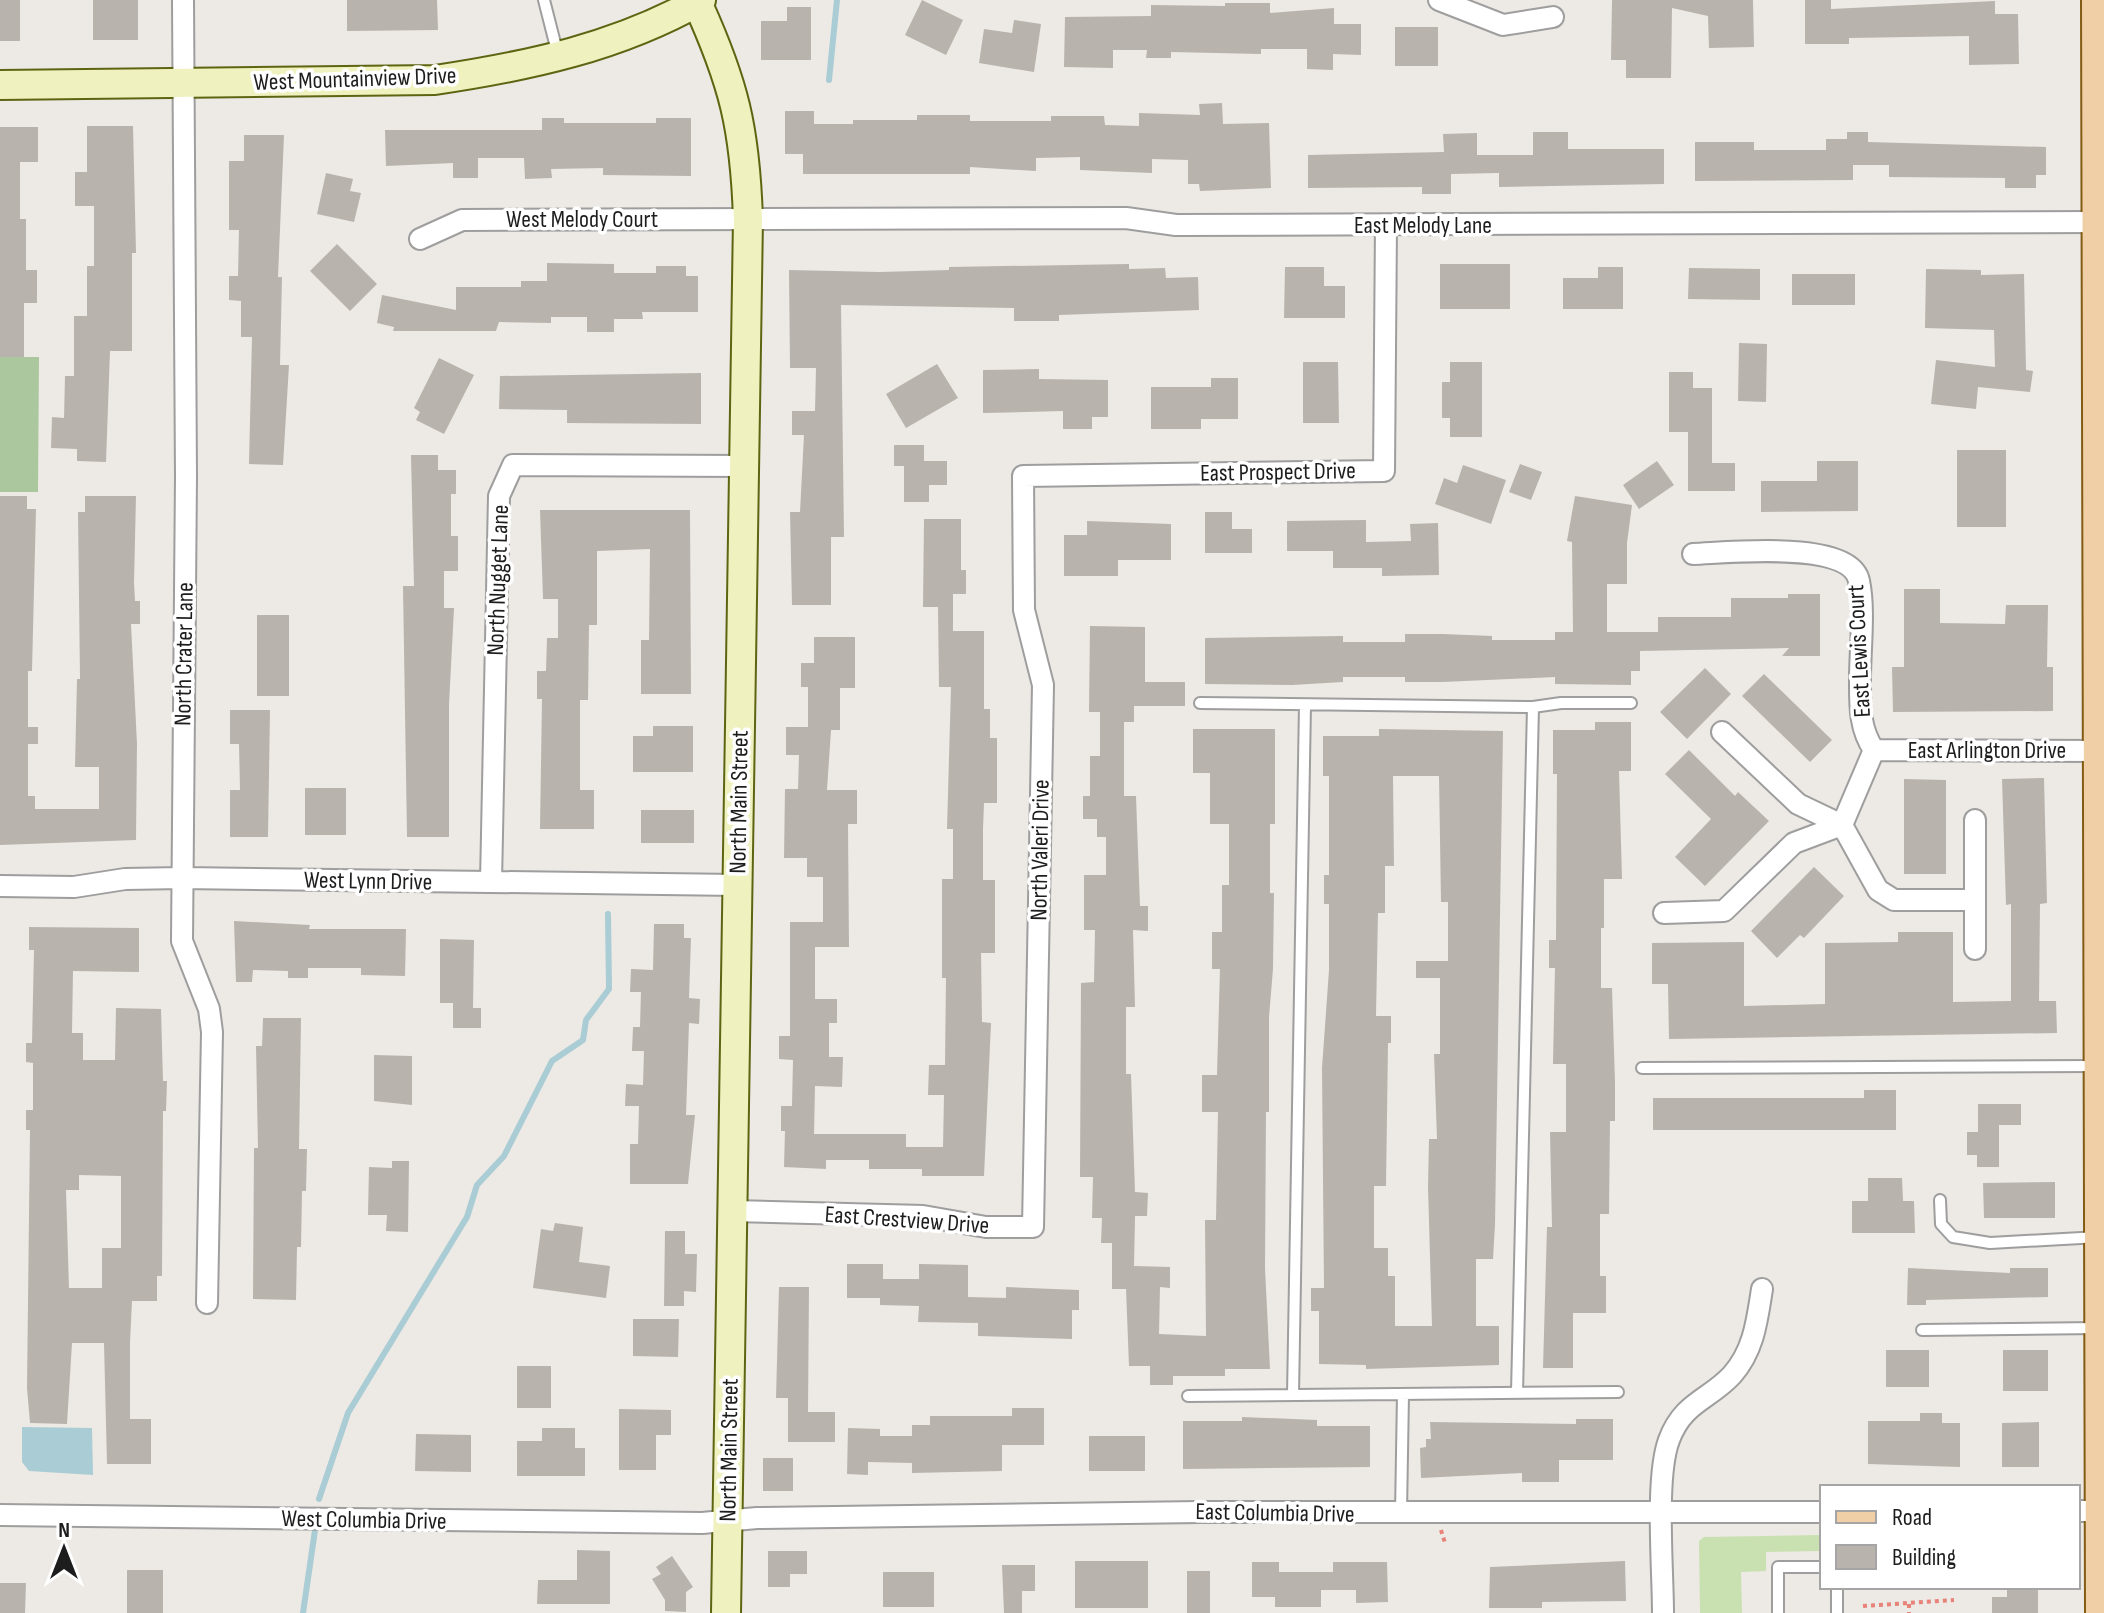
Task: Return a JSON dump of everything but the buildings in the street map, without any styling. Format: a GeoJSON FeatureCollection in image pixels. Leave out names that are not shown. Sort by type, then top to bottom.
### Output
{"type":"FeatureCollection","features":[{"type":"Feature","properties":{"kind":"main road"},"geometry":{"type":"LineString","coordinates":[[2098,0],[2102,1247],[2101,1328],[2090,1511],[2103,1544],[2102,1613]]}},
{"type":"Feature","properties":{"kind":"street","name":"North Crater Lane"},"geometry":{"type":"LineString","coordinates":[[183,0],[186,491],[182,941],[209,1009],[212,1032],[207,1303]]}},
{"type":"Feature","properties":{"kind":"street"},"geometry":{"type":"LineString","coordinates":[[1439,0],[1503,25],[1553,17]]}},
{"type":"Feature","properties":{"kind":"street","name":"West Mountainview Drive"},"geometry":{"type":"LineString","coordinates":[[0,85],[435,80],[559,57],[656,24],[698,1]]}},
{"type":"Feature","properties":{"kind":"street","name":"North Main Street"},"geometry":{"type":"LineString","coordinates":[[698,1],[720,49],[744,133],[748,219],[726,1613]]}},
{"type":"Feature","properties":{"kind":"street","name":"East Melody Lane"},"geometry":{"type":"LineString","coordinates":[[748,219],[1126,218],[1176,225],[2098,222]]}},
{"type":"Feature","properties":{"kind":"street","name":"West Melody Court"},"geometry":{"type":"LineString","coordinates":[[420,239],[462,220],[748,219]]}},
{"type":"Feature","properties":{"kind":"street","name":"East Prospect Drive"},"geometry":{"type":"LineString","coordinates":[[1023,476],[1384,471],[1386,225]]}},
{"type":"Feature","properties":{"kind":"street","name":"North Nugget Lane"},"geometry":{"type":"LineString","coordinates":[[491,882],[499,496],[513,465],[746,466]]}},
{"type":"Feature","properties":{"kind":"street","name":"North Valeri Drive"},"geometry":{"type":"LineString","coordinates":[[1023,476],[1024,610],[1043,685],[1033,1227]]}},
{"type":"Feature","properties":{"kind":"street","name":"East Lewis Court"},"geometry":{"type":"LineString","coordinates":[[1693,554],[1820,553],[1845,561],[1859,579],[1860,708],[1864,736],[1874,750]]}},
{"type":"Feature","properties":{"kind":"street"},"geometry":{"type":"LineString","coordinates":[[1722,732],[1798,804],[1842,825],[1878,890],[1894,900],[1975,900]]}},
{"type":"Feature","properties":{"kind":"street"},"geometry":{"type":"LineString","coordinates":[[1664,913],[1724,911],[1794,843],[1842,825],[1874,750]]}},
{"type":"Feature","properties":{"kind":"street","name":"East Arlington Drive"},"geometry":{"type":"LineString","coordinates":[[1874,750],[2100,751]]}},
{"type":"Feature","properties":{"kind":"street"},"geometry":{"type":"LineString","coordinates":[[1975,820],[1975,949]]}},
{"type":"Feature","properties":{"kind":"street","name":"West Lynn Drive"},"geometry":{"type":"LineString","coordinates":[[0,886],[74,887],[125,879],[182,878],[738,885]]}},
{"type":"Feature","properties":{"kind":"street","name":"East Crestview Drive"},"geometry":{"type":"LineString","coordinates":[[732,1211],[923,1216],[986,1227],[1033,1227]]}},
{"type":"Feature","properties":{"kind":"street"},"geometry":{"type":"LineString","coordinates":[[1663,1613],[1663,1467],[1669,1441],[1681,1416],[1699,1398],[1730,1377],[1744,1359],[1754,1336],[1762,1289]]}},
{"type":"Feature","properties":{"kind":"street","name":"East Columbia Drive"},"geometry":{"type":"LineString","coordinates":[[728,1521],[1200,1512],[1401,1515],[1820,1512]]}},
{"type":"Feature","properties":{"kind":"street","name":"West Columbia Drive"},"geometry":{"type":"LineString","coordinates":[[0,1515],[728,1521]]}},
{"type":"Feature","properties":{"kind":"lane"},"geometry":{"type":"LineString","coordinates":[[544,0],[559,57]]}},
{"type":"Feature","properties":{"kind":"lane"},"geometry":{"type":"LineString","coordinates":[[1200,703],[1533,707],[1561,703],[1631,703]]}},
{"type":"Feature","properties":{"kind":"lane"},"geometry":{"type":"LineString","coordinates":[[1293,1395],[1305,705]]}},
{"type":"Feature","properties":{"kind":"lane"},"geometry":{"type":"LineString","coordinates":[[1517,1393],[1533,707]]}},
{"type":"Feature","properties":{"kind":"lane"},"geometry":{"type":"LineString","coordinates":[[1642,1068],[2101,1066]]}},
{"type":"Feature","properties":{"kind":"lane"},"geometry":{"type":"LineString","coordinates":[[1940,1200],[1941,1224],[1953,1237],[1990,1243],[2102,1247]]}},
{"type":"Feature","properties":{"kind":"lane"},"geometry":{"type":"LineString","coordinates":[[1922,1330],[2101,1328]]}},
{"type":"Feature","properties":{"kind":"lane"},"geometry":{"type":"LineString","coordinates":[[1188,1396],[1618,1392]]}},
{"type":"Feature","properties":{"kind":"lane"},"geometry":{"type":"LineString","coordinates":[[1401,1515],[1403,1394]]}},
{"type":"Feature","properties":{"kind":"lane"},"geometry":{"type":"LineString","coordinates":[[1778,1613],[1778,1567],[1820,1567]]}},
{"type":"Feature","properties":{"kind":"lane"},"geometry":{"type":"LineString","coordinates":[[1837,1589],[1837,1613]]}},
{"type":"Feature","properties":{"kind":"path"},"geometry":{"type":"LineString","coordinates":[[1863,1606],[1954,1600]]}},
{"type":"Feature","properties":{"kind":"path"},"geometry":{"type":"LineString","coordinates":[[1909,1604],[1909,1613]]}},
{"type":"Feature","properties":{"kind":"green space"},"geometry":{"type":"Polygon","coordinates":[[[0,357],[39,357],[38,492],[0,492],[0,357]]]}},
{"type":"Feature","properties":{"kind":"green space"},"geometry":{"type":"Polygon","coordinates":[[[1820,1535],[1820,1551],[1766,1552],[1766,1571],[1741,1572],[1742,1613],[1700,1613],[1699,1541],[1704,1537],[1820,1535]]]}},
{"type":"Feature","properties":{"kind":"water"},"geometry":{"type":"Polygon","coordinates":[[[22,1427],[92,1428],[93,1475],[29,1471],[22,1462],[22,1427]]]}},
{"type":"Feature","properties":{"kind":"waterway"},"geometry":{"type":"LineString","coordinates":[[829,80],[837,0]]}},
{"type":"Feature","properties":{"kind":"waterway"},"geometry":{"type":"LineString","coordinates":[[319,1499],[348,1413],[467,1217],[477,1185],[504,1156],[552,1061],[583,1040],[586,1020],[609,989],[608,914]]}},
{"type":"Feature","properties":{"kind":"waterway"},"geometry":{"type":"LineString","coordinates":[[303,1613],[315,1530]]}}]}
